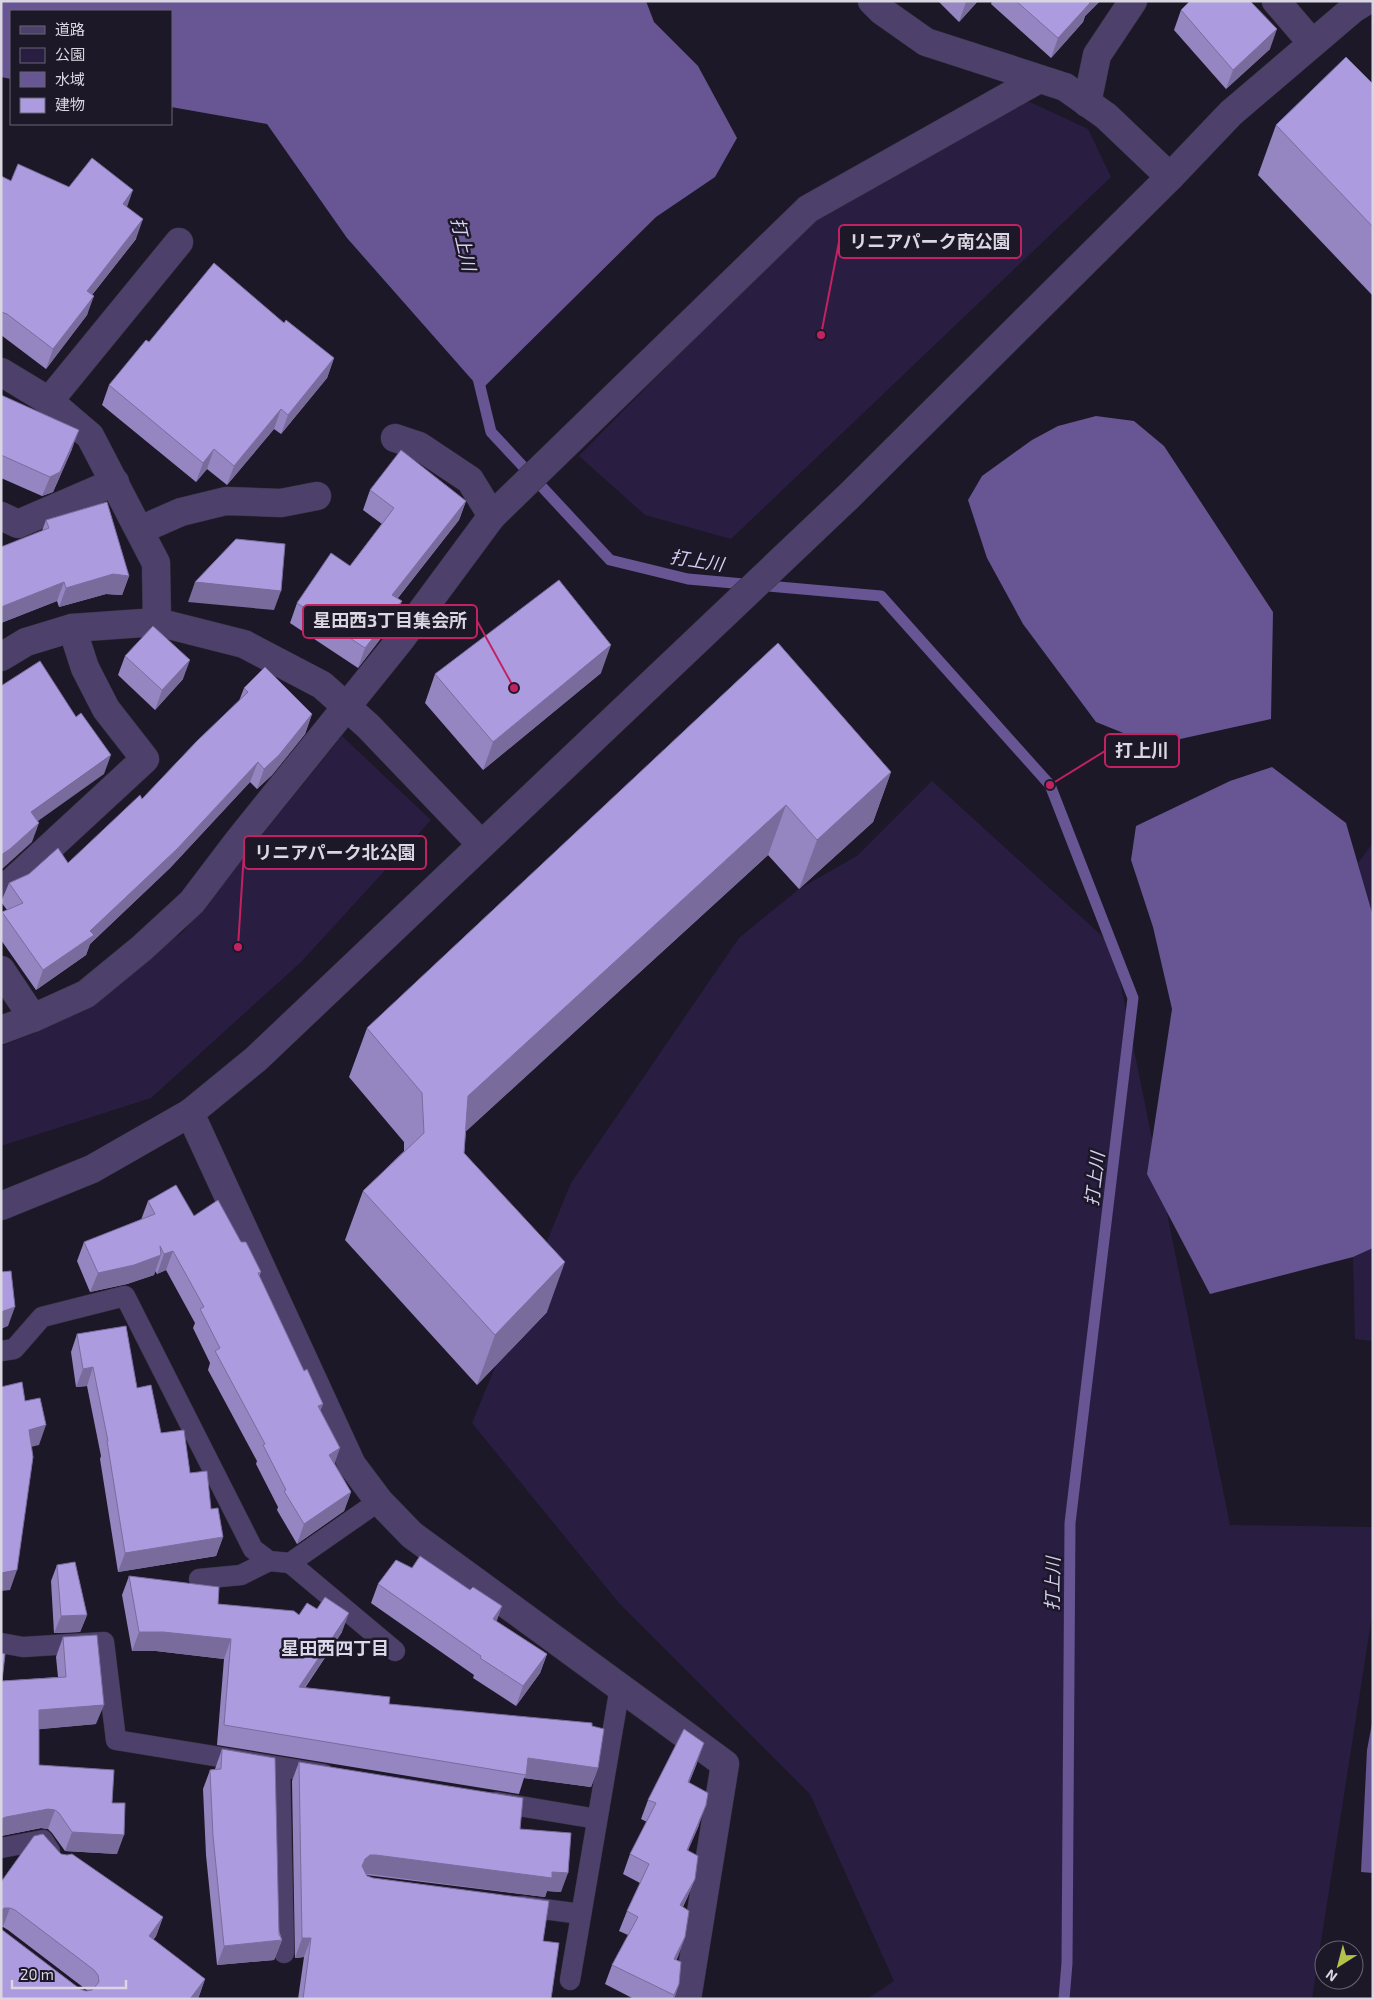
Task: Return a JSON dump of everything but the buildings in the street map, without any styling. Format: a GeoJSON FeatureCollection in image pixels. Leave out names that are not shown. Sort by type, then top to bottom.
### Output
{"type":"FeatureCollection","features":[{"type":"Feature","properties":{"kind":"street"},"geometry":{"type":"LineString","coordinates":[[872,1],[882,11],[926,42],[1065,87],[1106,116],[1170,178]]}},
{"type":"Feature","properties":{"kind":"street"},"geometry":{"type":"LineString","coordinates":[[1087,103],[1097,55],[1133,1]]}},
{"type":"Feature","properties":{"kind":"street"},"geometry":{"type":"LineString","coordinates":[[1276,1],[1312,43]]}},
{"type":"Feature","properties":{"kind":"street"},"geometry":{"type":"LineString","coordinates":[[1,1206],[92,1169],[190,1112],[256,1059],[849,496],[1170,178],[1231,113],[1312,43],[1353,9],[1366,1]]}},
{"type":"Feature","properties":{"kind":"street"},"geometry":{"type":"LineString","coordinates":[[1,1030],[86,994],[142,948],[192,902],[239,840],[348,708],[492,516],[808,209],[1039,79]]}},
{"type":"Feature","properties":{"kind":"street"},"geometry":{"type":"LineString","coordinates":[[49,401],[179,242]]}},
{"type":"Feature","properties":{"kind":"street"},"geometry":{"type":"LineString","coordinates":[[1,372],[49,401],[90,436],[156,563],[158,622]]}},
{"type":"Feature","properties":{"kind":"street"},"geometry":{"type":"LineString","coordinates":[[395,438],[419,446],[470,480],[492,516]]}},
{"type":"Feature","properties":{"kind":"street"},"geometry":{"type":"LineString","coordinates":[[1,516],[18,524],[115,482]]}},
{"type":"Feature","properties":{"kind":"street"},"geometry":{"type":"LineString","coordinates":[[140,530],[180,512],[226,501],[281,503],[317,496]]}},
{"type":"Feature","properties":{"kind":"street"},"geometry":{"type":"LineString","coordinates":[[1,657],[26,642],[72,628],[158,622],[244,644],[322,685],[368,726],[481,844]]}},
{"type":"Feature","properties":{"kind":"street"},"geometry":{"type":"LineString","coordinates":[[1,888],[12,882],[145,760],[106,709],[85,668],[72,628]]}},
{"type":"Feature","properties":{"kind":"street"},"geometry":{"type":"LineString","coordinates":[[1,970],[33,1018]]}},
{"type":"Feature","properties":{"kind":"street"},"geometry":{"type":"LineString","coordinates":[[190,1112],[352,1465],[379,1501],[412,1534],[724,1764],[687,1999]]}},
{"type":"Feature","properties":{"kind":"lane"},"geometry":{"type":"LineString","coordinates":[[1,1351],[14,1349],[42,1317],[125,1296],[253,1549],[269,1561]]}},
{"type":"Feature","properties":{"kind":"lane"},"geometry":{"type":"LineString","coordinates":[[290,1563],[379,1501]]}},
{"type":"Feature","properties":{"kind":"lane"},"geometry":{"type":"LineString","coordinates":[[199,1579],[240,1575],[269,1561],[290,1563],[395,1651]]}},
{"type":"Feature","properties":{"kind":"lane"},"geometry":{"type":"LineString","coordinates":[[1,1643],[23,1646],[104,1642],[116,1740],[338,1776]]}},
{"type":"Feature","properties":{"kind":"lane"},"geometry":{"type":"LineString","coordinates":[[570,1980],[620,1687]]}},
{"type":"Feature","properties":{"kind":"lane"},"geometry":{"type":"LineString","coordinates":[[280,1767],[284,1953]]}},
{"type":"Feature","properties":{"kind":"lane"},"geometry":{"type":"LineString","coordinates":[[482,1800],[597,1819]]}},
{"type":"Feature","properties":{"kind":"lane"},"geometry":{"type":"LineString","coordinates":[[1,1848],[43,1840],[59,1863]]}},
{"type":"Feature","properties":{"kind":"lane"},"geometry":{"type":"LineString","coordinates":[[503,1904],[581,1914]]}},
{"type":"Feature","properties":{"kind":"green space"},"geometry":{"type":"Polygon","coordinates":[[[1019,97],[1088,129],[1111,177],[731,539],[645,515],[579,456],[816,214],[1019,97]]]}},
{"type":"Feature","properties":{"kind":"green space"},"geometry":{"type":"Polygon","coordinates":[[[342,736],[431,820],[301,962],[151,1098],[1,1146],[1,1046],[35,1033],[182,933],[342,736]]]}},
{"type":"Feature","properties":{"kind":"green space"},"geometry":{"type":"Polygon","coordinates":[[[932,781],[1113,946],[1230,1525],[1373,1527],[1373,1609],[1321,1940],[1314,1940],[1314,1986],[1312,1999],[867,1999],[894,1981],[810,1794],[619,1603],[472,1423],[571,1183],[739,938],[799,889],[857,856],[932,781]]]}},
{"type":"Feature","properties":{"kind":"green space"},"geometry":{"type":"Polygon","coordinates":[[[1373,843],[1373,916],[1358,863],[1373,843]]]}},
{"type":"Feature","properties":{"kind":"green space"},"geometry":{"type":"Polygon","coordinates":[[[1373,1248],[1373,1341],[1355,1339],[1353,1257],[1373,1248]]]}},
{"type":"Feature","properties":{"kind":"water"},"geometry":{"type":"Polygon","coordinates":[[[1,1],[646,1],[654,22],[698,66],[737,138],[715,177],[656,217],[481,390],[347,238],[267,124],[172,107],[172,10],[10,10],[10,79],[1,77],[1,1]]]}},
{"type":"Feature","properties":{"kind":"water"},"geometry":{"type":"Polygon","coordinates":[[[1096,416],[1134,421],[1164,446],[1273,612],[1271,719],[1153,745],[1096,722],[1023,624],[987,558],[968,500],[982,476],[1032,440],[1058,426],[1096,416]]]}},
{"type":"Feature","properties":{"kind":"water"},"geometry":{"type":"Polygon","coordinates":[[[1272,767],[1346,823],[1373,916],[1373,1248],[1353,1257],[1210,1294],[1147,1174],[1172,1009],[1153,927],[1131,860],[1136,826],[1230,781],[1272,767]]]}},
{"type":"Feature","properties":{"kind":"water"},"geometry":{"type":"Polygon","coordinates":[[[1373,1718],[1373,1873],[1361,1872],[1367,1750],[1373,1718]]]}},
{"type":"Feature","properties":{"kind":"waterway","name":"打上川"},"geometry":{"type":"LineString","coordinates":[[477,374],[491,432],[610,560],[688,579],[881,596],[1050,785],[1133,998],[1070,1523],[1067,1963],[1064,1999]]}},
{"type":"Feature","properties":{"kind":"place","name":"リニアパーク南公園"},"geometry":{"type":"Point","coordinates":[821,335]}},
{"type":"Feature","properties":{"kind":"place","name":"星田西3丁目集会所"},"geometry":{"type":"Point","coordinates":[514,688]}},
{"type":"Feature","properties":{"kind":"place","name":"打上川"},"geometry":{"type":"Point","coordinates":[1050,785]}},
{"type":"Feature","properties":{"kind":"place","name":"リニアパーク北公園"},"geometry":{"type":"Point","coordinates":[238,947]}},
{"type":"Feature","properties":{"kind":"district","name":"星田西四丁目"},"geometry":{"type":"Point","coordinates":[335,1648]}}]}
